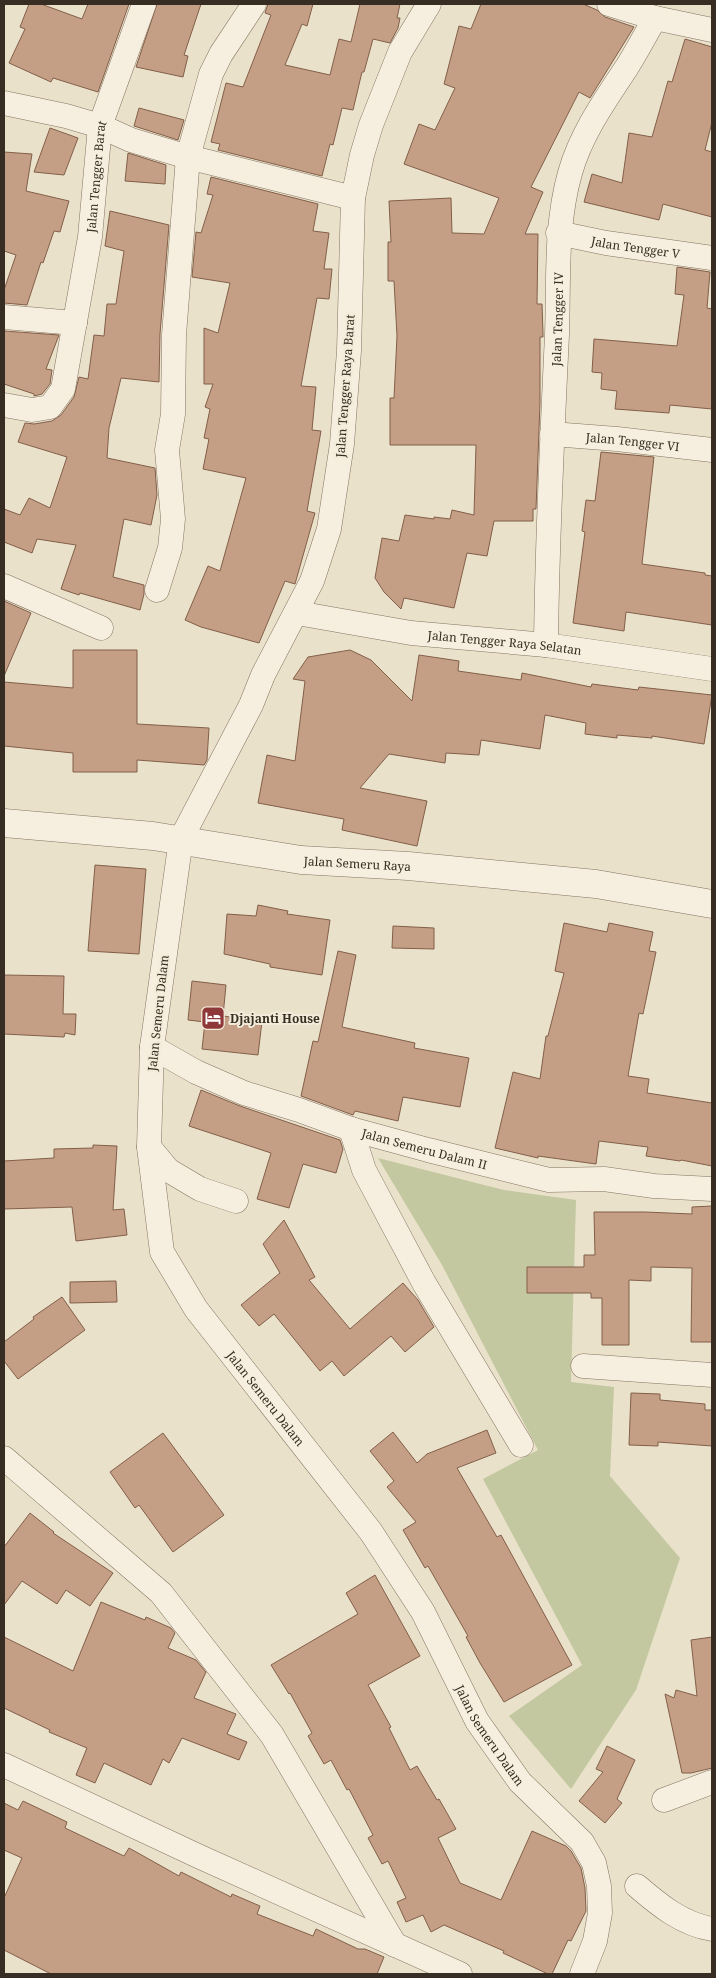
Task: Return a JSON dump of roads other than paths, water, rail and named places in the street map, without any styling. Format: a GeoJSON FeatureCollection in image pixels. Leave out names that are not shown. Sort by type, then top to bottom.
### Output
{"type":"FeatureCollection","features":[{"type":"Feature","properties":{"kind":"street"},"geometry":{"type":"LineString","coordinates":[[4,103],[66,116],[100,126],[144,4]]}},
{"type":"Feature","properties":{"kind":"street"},"geometry":{"type":"LineString","coordinates":[[158,590],[170,548],[173,519],[167,450],[173,414],[174,335],[188,157],[211,74],[221,54],[254,4]]}},
{"type":"Feature","properties":{"kind":"street","name":"Jalan Tengger Raya Barat"},"geometry":{"type":"LineString","coordinates":[[181,839],[297,613],[312,581],[329,529],[342,444],[349,351],[353,198],[362,155],[371,125],[400,52],[429,4]]}},
{"type":"Feature","properties":{"kind":"street"},"geometry":{"type":"LineString","coordinates":[[609,4],[655,18],[712,30]]}},
{"type":"Feature","properties":{"kind":"street","name":"Jalan Tengger IV"},"geometry":{"type":"LineString","coordinates":[[546,644],[547,548],[557,320],[558,233],[570,173],[580,148],[603,101],[627,66],[655,18]]}},
{"type":"Feature","properties":{"kind":"street","name":"Jalan Tengger Barat"},"geometry":{"type":"LineString","coordinates":[[4,404],[32,410],[50,407],[63,390],[90,238],[100,126],[131,140],[188,157],[353,198]]}},
{"type":"Feature","properties":{"kind":"street","name":"Jalan Tengger V"},"geometry":{"type":"LineString","coordinates":[[558,233],[606,243],[712,258]]}},
{"type":"Feature","properties":{"kind":"street"},"geometry":{"type":"LineString","coordinates":[[4,317],[75,323]]}},
{"type":"Feature","properties":{"kind":"street","name":"Jalan Tengger VI"},"geometry":{"type":"LineString","coordinates":[[552,434],[712,450]]}},
{"type":"Feature","properties":{"kind":"street"},"geometry":{"type":"LineString","coordinates":[[4,586],[101,628]]}},
{"type":"Feature","properties":{"kind":"street","name":"Jalan Tengger Raya Selatan"},"geometry":{"type":"LineString","coordinates":[[297,613],[412,633],[546,644],[712,669]]}},
{"type":"Feature","properties":{"kind":"street","name":"Jalan Semeru Raya"},"geometry":{"type":"LineString","coordinates":[[4,823],[181,839],[301,860],[408,866],[596,884],[712,904]]}},
{"type":"Feature","properties":{"kind":"street","name":"Jalan Semeru Dalam"},"geometry":{"type":"LineString","coordinates":[[181,839],[152,1047],[149,1147],[162,1252],[196,1309],[371,1532],[422,1612],[477,1721],[520,1782],[582,1842],[594,1863],[599,1886],[600,1913],[595,1941],[582,1974]]}},
{"type":"Feature","properties":{"kind":"street","name":"Jalan Semeru Dalam II"},"geometry":{"type":"LineString","coordinates":[[152,1047],[196,1072],[244,1093],[351,1129],[549,1180],[604,1179],[654,1186],[712,1190]]}},
{"type":"Feature","properties":{"kind":"street"},"geometry":{"type":"LineString","coordinates":[[351,1129],[364,1170],[424,1283],[521,1445]]}},
{"type":"Feature","properties":{"kind":"street"},"geometry":{"type":"LineString","coordinates":[[149,1147],[168,1170],[200,1189],[236,1201]]}},
{"type":"Feature","properties":{"kind":"street"},"geometry":{"type":"LineString","coordinates":[[583,1366],[712,1375]]}},
{"type":"Feature","properties":{"kind":"street"},"geometry":{"type":"LineString","coordinates":[[4,1458],[161,1593],[272,1735],[395,1945]]}},
{"type":"Feature","properties":{"kind":"street"},"geometry":{"type":"LineString","coordinates":[[4,1765],[198,1856],[460,1974]]}},
{"type":"Feature","properties":{"kind":"street"},"geometry":{"type":"LineString","coordinates":[[664,1800],[712,1782]]}},
{"type":"Feature","properties":{"kind":"street"},"geometry":{"type":"LineString","coordinates":[[637,1886],[663,1907],[682,1919],[712,1929]]}},
{"type":"Feature","properties":{"kind":"place","name":"Djajanti House"},"geometry":{"type":"Point","coordinates":[213,1018]}}]}
